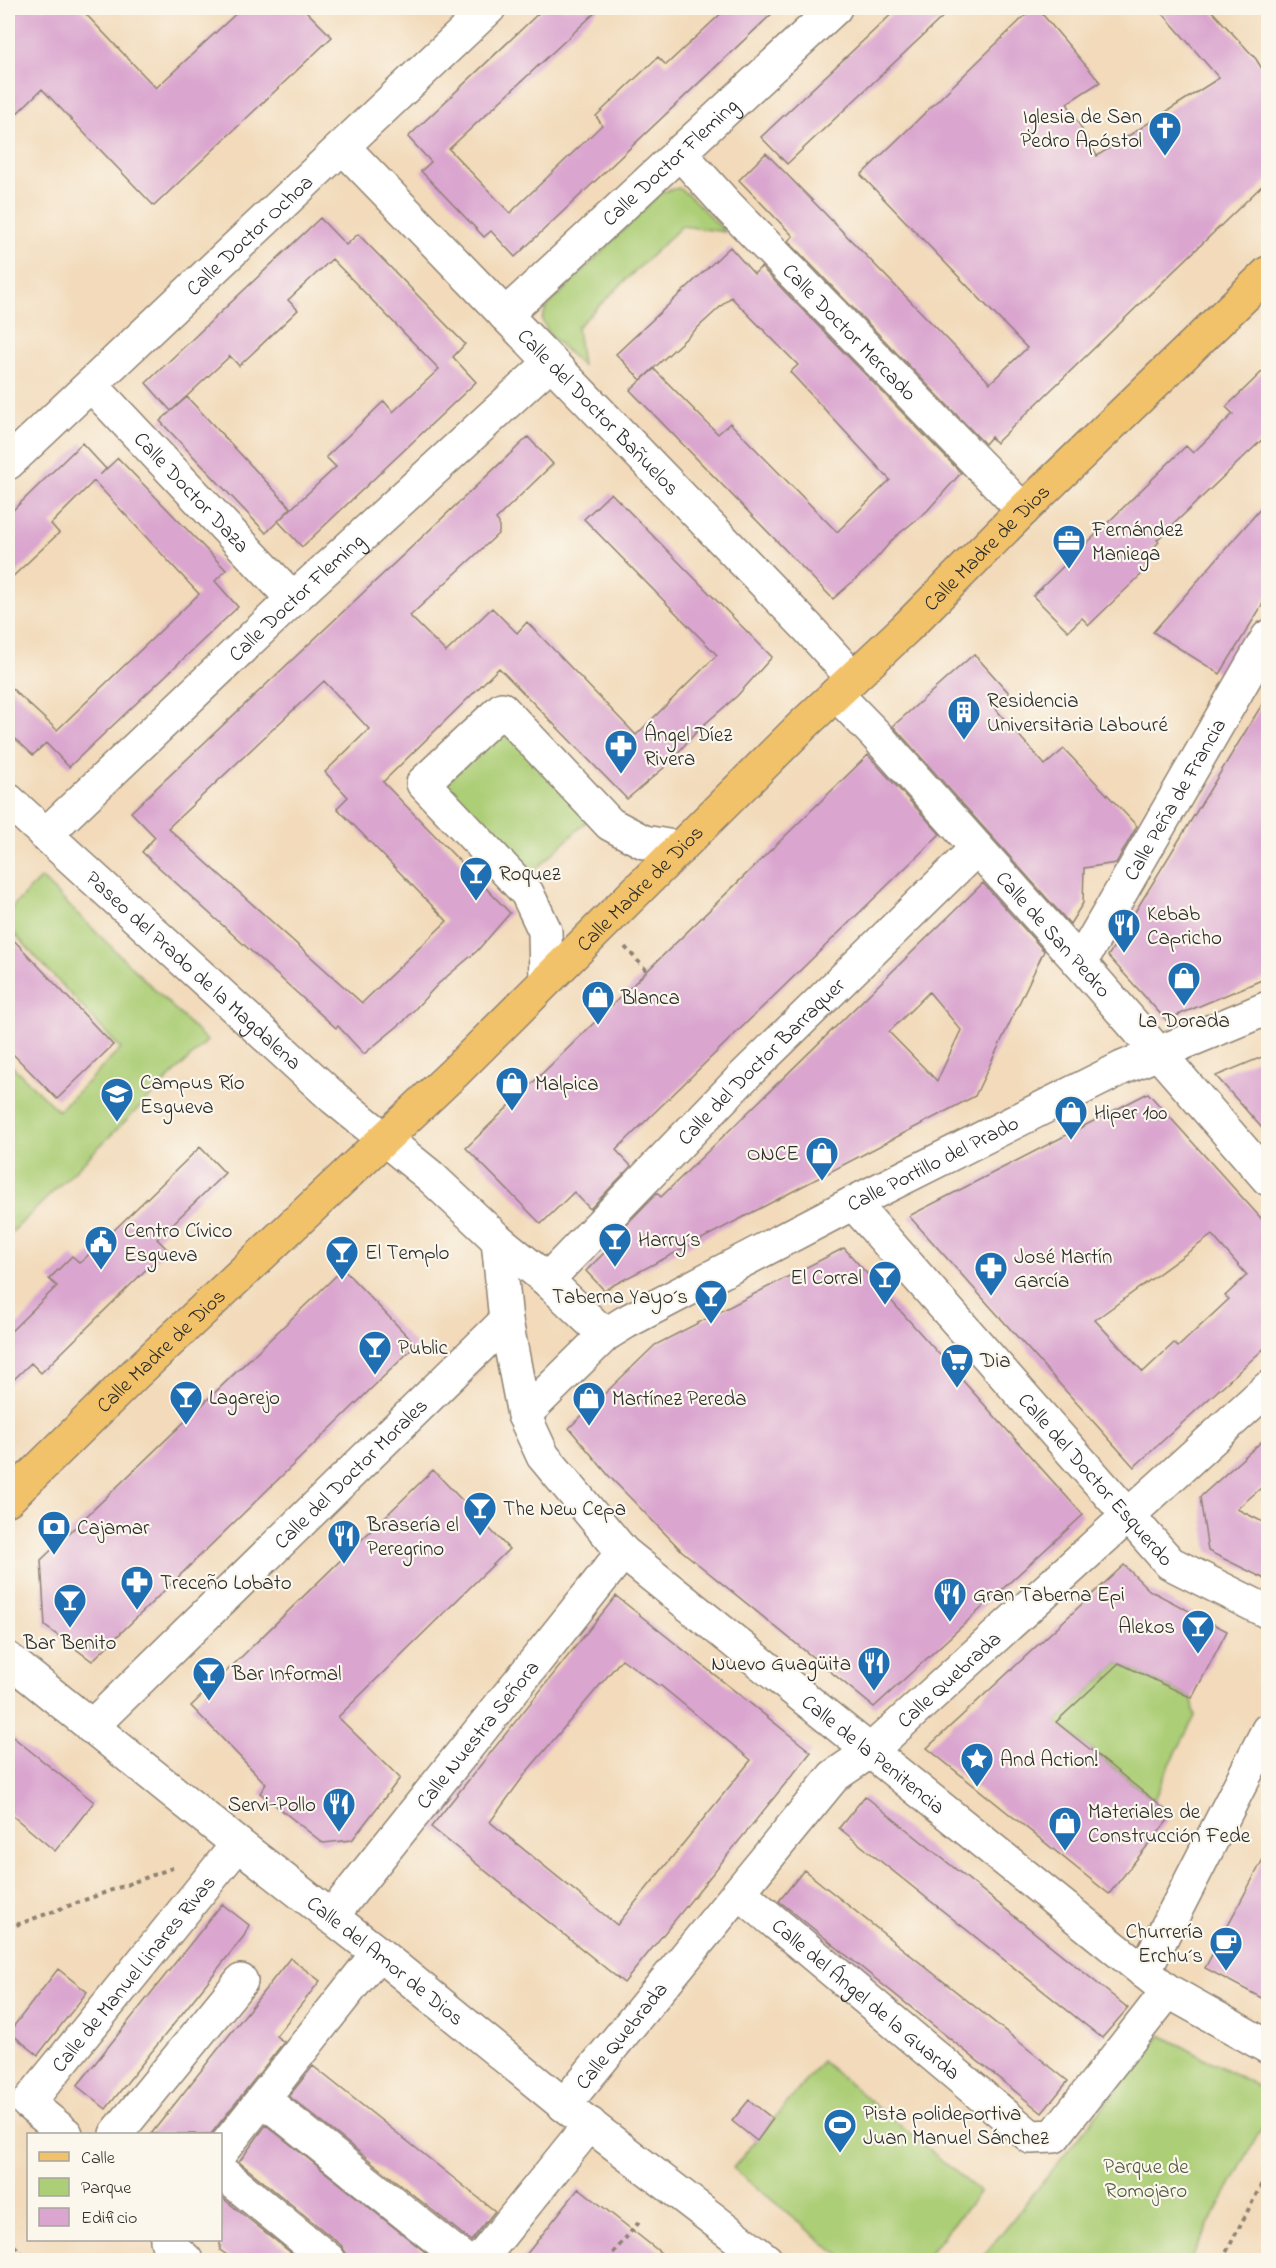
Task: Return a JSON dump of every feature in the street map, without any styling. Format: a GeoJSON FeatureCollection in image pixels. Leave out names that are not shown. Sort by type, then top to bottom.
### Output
{"type":"FeatureCollection","features":[{"type":"Feature","properties":{"kind":"main road","name":"Calle Madre de Dios"},"geometry":{"type":"LineString","coordinates":[[8,1499],[382,1138],[454,1073],[844,685],[1269,273]]}},
{"type":"Feature","properties":{"kind":"street","name":"Calle Doctor Ochoa"},"geometry":{"type":"LineString","coordinates":[[8,463],[489,8]]}},
{"type":"Feature","properties":{"kind":"street","name":"Calle Doctor Fleming"},"geometry":{"type":"LineString","coordinates":[[505,315],[835,8]]}},
{"type":"Feature","properties":{"kind":"street","name":"Calle del Doctor Bañuelos"},"geometry":{"type":"LineString","coordinates":[[343,147],[807,627],[844,685]]}},
{"type":"Feature","properties":{"kind":"street","name":"Calle Doctor Mercado"},"geometry":{"type":"LineString","coordinates":[[679,152],[726,204],[1023,510]]}},
{"type":"Feature","properties":{"kind":"street","name":"Calle Doctor Fleming"},"geometry":{"type":"LineString","coordinates":[[45,835],[293,599],[551,362]]}},
{"type":"Feature","properties":{"kind":"street","name":"Calle Doctor Daza"},"geometry":{"type":"LineString","coordinates":[[92,385],[293,599]]}},
{"type":"Feature","properties":{"kind":"street","name":"Calle Peña de Francia"},"geometry":{"type":"LineString","coordinates":[[1080,963],[1269,638]]}},
{"type":"Feature","properties":{"kind":"street","name":"Calle de San Pedro"},"geometry":{"type":"LineString","coordinates":[[844,685],[876,734],[1269,1179]]}},
{"type":"Feature","properties":{"kind":"street"},"geometry":{"type":"LineString","coordinates":[[546,980],[545,931],[527,893],[423,783],[502,709],[610,824],[644,842],[680,848]]}},
{"type":"Feature","properties":{"kind":"street","name":"Paseo del Prado de la Magdalena"},"geometry":{"type":"LineString","coordinates":[[8,800],[333,1098],[430,1176],[498,1240],[548,1280],[605,1335]]}},
{"type":"Feature","properties":{"kind":"street","name":"Calle del Doctor Barraquer"},"geometry":{"type":"LineString","coordinates":[[548,1280],[742,1078],[977,848]]}},
{"type":"Feature","properties":{"kind":"street","name":"Calle Portillo del Prado"},"geometry":{"type":"LineString","coordinates":[[524,1415],[605,1335],[853,1203],[1122,1068],[1269,1008]]}},
{"type":"Feature","properties":{"kind":"street","name":"Calle del Doctor Esquerdo"},"geometry":{"type":"LineString","coordinates":[[853,1203],[1170,1563],[1269,1612]]}},
{"type":"Feature","properties":{"kind":"street","name":"Calle de la Penitencia"},"geometry":{"type":"LineString","coordinates":[[498,1240],[506,1321],[524,1415],[543,1456],[623,1552],[1156,1982],[1269,2047]]}},
{"type":"Feature","properties":{"kind":"street","name":"Calle del Doctor Morales"},"geometry":{"type":"LineString","coordinates":[[92,1727],[506,1321]]}},
{"type":"Feature","properties":{"kind":"street","name":"Calle Quebrada"},"geometry":{"type":"LineString","coordinates":[[564,2105],[834,1776],[869,1752],[1269,1388]]}},
{"type":"Feature","properties":{"kind":"street","name":"Calle Nuestra Señora"},"geometry":{"type":"LineString","coordinates":[[331,1917],[623,1552]]}},
{"type":"Feature","properties":{"kind":"street","name":"Calle del Amor de Dios"},"geometry":{"type":"LineString","coordinates":[[8,1659],[378,1953],[564,2105],[766,2260]]}},
{"type":"Feature","properties":{"kind":"street"},"geometry":{"type":"LineString","coordinates":[[1156,1982],[1269,1730]]}},
{"type":"Feature","properties":{"kind":"street","name":"Calle de Manuel Linares Rivas"},"geometry":{"type":"LineString","coordinates":[[65,2133],[28,2103],[238,1844]]}},
{"type":"Feature","properties":{"kind":"street","name":"Calle del Ángel de la Guarda"},"geometry":{"type":"LineString","coordinates":[[739,1892],[1031,2137],[1054,2136],[1156,1982]]}},
{"type":"Feature","properties":{"kind":"street"},"geometry":{"type":"LineString","coordinates":[[222,2151],[378,1953]]}},
{"type":"Feature","properties":{"kind":"street"},"geometry":{"type":"LineString","coordinates":[[117,2133],[241,1981]]}},
{"type":"Feature","properties":{"kind":"street"},"geometry":{"type":"LineString","coordinates":[[264,2100],[464,2260]]}},
{"type":"Feature","properties":{"kind":"street"},"geometry":{"type":"LineString","coordinates":[[480,2260],[590,2124]]}},
{"type":"Feature","properties":{"kind":"street"},"geometry":{"type":"LineString","coordinates":[[222,2173],[329,2260]]}},
{"type":"Feature","properties":{"kind":"street"},"geometry":{"type":"LineString","coordinates":[[167,2241],[186,2260]]}},
{"type":"Feature","properties":{"kind":"path"},"geometry":{"type":"LineString","coordinates":[[8,1928],[183,1864]]}},
{"type":"Feature","properties":{"kind":"path"},"geometry":{"type":"LineString","coordinates":[[1222,2260],[1269,2172]]}},
{"type":"Feature","properties":{"kind":"path"},"geometry":{"type":"LineString","coordinates":[[607,2260],[640,2221]]}},
{"type":"Feature","properties":{"kind":"path"},"geometry":{"type":"LineString","coordinates":[[8,2239],[28,2260]]}},
{"type":"Feature","properties":{"kind":"green space"},"geometry":{"type":"Polygon","coordinates":[[[679,188],[725,232],[682,226],[577,327],[582,366],[550,335],[542,320],[546,308],[661,192],[679,188]]]}},
{"type":"Feature","properties":{"kind":"green space"},"geometry":{"type":"Polygon","coordinates":[[[504,728],[589,819],[528,877],[443,786],[504,728]]]}},
{"type":"Feature","properties":{"kind":"green space"},"geometry":{"type":"Polygon","coordinates":[[[41,878],[207,1041],[8,1236],[8,1062],[58,1111],[121,1049],[8,927],[8,911],[41,878]]]}},
{"type":"Feature","properties":{"kind":"green space"},"geometry":{"type":"Polygon","coordinates":[[[1119,1663],[1192,1698],[1195,1716],[1154,1800],[1056,1722],[1119,1663]]]}},
{"type":"Feature","properties":{"kind":"green space","name":"Parque de Romojaro"},"geometry":{"type":"Polygon","coordinates":[[[1161,2035],[1268,2092],[1268,2116],[1190,2260],[980,2260],[1161,2035]]]}},
{"type":"Feature","properties":{"kind":"green space","name":"Pista polideportiva Juan Manuel Sánchez"},"geometry":{"type":"Polygon","coordinates":[[[822,2061],[980,2192],[923,2260],[845,2260],[733,2168],[822,2061]]]}},
{"type":"Feature","properties":{"kind":"building"},"geometry":{"type":"Polygon","coordinates":[[[8,8],[80,8],[156,88],[242,8],[303,8],[332,37],[154,206],[42,89],[8,122],[8,8]]]}},
{"type":"Feature","properties":{"kind":"building"},"geometry":{"type":"Polygon","coordinates":[[[544,8],[600,8],[449,149],[510,213],[602,125],[596,116],[658,57],[666,65],[727,8],[778,8],[515,257],[491,231],[484,237],[421,171],[431,162],[408,137],[544,8]]]}},
{"type":"Feature","properties":{"kind":"building"},"geometry":{"type":"Polygon","coordinates":[[[898,8],[952,8],[787,164],[761,137],[898,8]]]}},
{"type":"Feature","properties":{"kind":"building"},"geometry":{"type":"Polygon","coordinates":[[[1033,8],[1037,8],[1100,82],[1067,103],[1097,156],[1219,78],[1158,8],[1209,8],[1256,59],[1269,80],[1269,179],[996,443],[991,437],[985,444],[788,241],[793,236],[739,180],[766,153],[990,383],[1027,348],[861,175],[1033,8]]]}},
{"type":"Feature","properties":{"kind":"building"},"geometry":{"type":"Polygon","coordinates":[[[320,218],[346,245],[358,234],[465,344],[453,357],[476,382],[302,547],[278,521],[336,467],[326,457],[384,401],[393,412],[439,369],[332,259],[288,300],[298,310],[239,366],[230,356],[171,411],[146,383],[320,218]]]}},
{"type":"Feature","properties":{"kind":"building"},"geometry":{"type":"Polygon","coordinates":[[[730,247],[754,274],[761,267],[961,473],[927,511],[895,537],[867,569],[833,599],[630,390],[654,369],[718,434],[730,423],[837,532],[890,480],[790,372],[798,365],[731,297],[641,380],[616,354],[730,247]]]}},
{"type":"Feature","properties":{"kind":"building"},"geometry":{"type":"Polygon","coordinates":[[[1269,365],[1269,433],[1157,540],[1159,542],[1141,560],[1148,568],[1089,625],[1082,618],[1068,631],[1033,596],[1186,446],[1193,453],[1233,414],[1226,407],[1269,365]]]}},
{"type":"Feature","properties":{"kind":"building"},"geometry":{"type":"Polygon","coordinates":[[[187,397],[291,508],[266,533],[160,421],[187,397]]]}},
{"type":"Feature","properties":{"kind":"building"},"geometry":{"type":"Polygon","coordinates":[[[528,437],[553,464],[496,519],[499,523],[499,533],[410,616],[446,652],[492,608],[517,633],[527,622],[636,735],[717,655],[584,519],[611,493],[772,657],[737,696],[699,729],[666,766],[627,799],[499,668],[383,782],[510,913],[477,951],[438,984],[404,1021],[364,1054],[338,1026],[336,1028],[142,852],[155,837],[131,812],[528,437]],[[324,681],[168,828],[362,1003],[447,921],[337,808],[348,797],[325,772],[369,729],[324,681]]]}},
{"type":"Feature","properties":{"kind":"building"},"geometry":{"type":"Polygon","coordinates":[[[82,443],[106,469],[100,475],[118,458],[226,570],[215,581],[238,607],[69,767],[46,743],[33,755],[8,732],[8,685],[57,730],[199,594],[94,481],[51,524],[59,533],[8,581],[8,515],[82,443]]]}},
{"type":"Feature","properties":{"kind":"building"},"geometry":{"type":"Polygon","coordinates":[[[1269,499],[1269,594],[1220,674],[1153,632],[1269,499]]]}},
{"type":"Feature","properties":{"kind":"building"},"geometry":{"type":"Polygon","coordinates":[[[974,654],[1009,693],[993,706],[1045,765],[1064,749],[1137,826],[1116,863],[1084,868],[1083,903],[1070,924],[893,726],[974,654]]]}},
{"type":"Feature","properties":{"kind":"building"},"geometry":{"type":"Polygon","coordinates":[[[1269,693],[1269,977],[1166,1020],[1108,956],[1269,693]]]}},
{"type":"Feature","properties":{"kind":"building"},"geometry":{"type":"Polygon","coordinates":[[[868,755],[940,834],[616,1150],[631,1166],[590,1209],[574,1192],[541,1224],[466,1148],[868,755]]]}},
{"type":"Feature","properties":{"kind":"building"},"geometry":{"type":"Polygon","coordinates":[[[983,883],[1044,951],[975,1096],[604,1290],[586,1271],[618,1239],[615,1236],[657,1193],[661,1197],[983,883]],[[929,992],[889,1032],[937,1081],[961,1030],[929,992]]]}},
{"type":"Feature","properties":{"kind":"building"},"geometry":{"type":"Polygon","coordinates":[[[8,934],[113,1045],[57,1099],[8,1049],[8,934]]]}},
{"type":"Feature","properties":{"kind":"building"},"geometry":{"type":"Polygon","coordinates":[[[1269,1054],[1269,1136],[1216,1076],[1269,1054]]]}},
{"type":"Feature","properties":{"kind":"building"},"geometry":{"type":"Polygon","coordinates":[[[1148,1093],[1269,1227],[1269,1344],[1134,1467],[909,1216],[1148,1093]],[[1212,1235],[1095,1320],[1143,1372],[1174,1343],[1178,1347],[1229,1299],[1225,1296],[1247,1275],[1212,1235]]]}},
{"type":"Feature","properties":{"kind":"building","name":"Centro Cívico Esgueva"},"geometry":{"type":"Polygon","coordinates":[[[200,1147],[225,1173],[157,1239],[167,1249],[41,1373],[31,1363],[8,1385],[8,1334],[57,1286],[49,1279],[72,1256],[80,1263],[200,1147]]]}},
{"type":"Feature","properties":{"kind":"building"},"geometry":{"type":"Polygon","coordinates":[[[844,1248],[1083,1515],[874,1707],[682,1551],[609,1476],[569,1428],[655,1345],[844,1248]]]}},
{"type":"Feature","properties":{"kind":"building"},"geometry":{"type":"Polygon","coordinates":[[[343,1269],[416,1345],[92,1661],[45,1626],[41,1560],[343,1269]]]}},
{"type":"Feature","properties":{"kind":"building"},"geometry":{"type":"Polygon","coordinates":[[[1269,1435],[1269,1481],[1237,1509],[1269,1525],[1269,1581],[1208,1551],[1200,1497],[1269,1435]]]}},
{"type":"Feature","properties":{"kind":"building"},"geometry":{"type":"Polygon","coordinates":[[[433,1470],[509,1549],[338,1717],[400,1778],[352,1840],[323,1843],[260,1793],[266,1784],[191,1706],[433,1470]]]}},
{"type":"Feature","properties":{"kind":"building"},"geometry":{"type":"Polygon","coordinates":[[[1124,1565],[1149,1590],[1227,1631],[1192,1698],[1119,1663],[1056,1722],[1172,1815],[1109,1894],[927,1748],[1124,1565]]]}},
{"type":"Feature","properties":{"kind":"building"},"geometry":{"type":"Polygon","coordinates":[[[616,1596],[811,1752],[624,1983],[431,1827],[616,1596]],[[622,1659],[529,1769],[490,1822],[617,1925],[751,1760],[622,1659]]]}},
{"type":"Feature","properties":{"kind":"building"},"geometry":{"type":"Polygon","coordinates":[[[8,1733],[94,1802],[55,1851],[8,1812],[8,1733]]]}},
{"type":"Feature","properties":{"kind":"building"},"geometry":{"type":"Polygon","coordinates":[[[865,1796],[1128,2008],[1102,2038],[839,1828],[865,1796]]]}},
{"type":"Feature","properties":{"kind":"building"},"geometry":{"type":"Polygon","coordinates":[[[1269,1848],[1269,2002],[1205,1968],[1269,1848]]]}},
{"type":"Feature","properties":{"kind":"building"},"geometry":{"type":"Polygon","coordinates":[[[804,1870],[1068,2081],[1042,2113],[779,1901],[804,1870]]]}},
{"type":"Feature","properties":{"kind":"building"},"geometry":{"type":"Polygon","coordinates":[[[222,1904],[249,1925],[244,1936],[106,2109],[77,2086],[222,1904]]]}},
{"type":"Feature","properties":{"kind":"building"},"geometry":{"type":"Polygon","coordinates":[[[290,1958],[320,1981],[276,2036],[284,2042],[212,2133],[152,2133],[290,1958]]]}},
{"type":"Feature","properties":{"kind":"building"},"geometry":{"type":"Polygon","coordinates":[[[58,1969],[87,1992],[38,2055],[9,2032],[58,1969]]]}},
{"type":"Feature","properties":{"kind":"building"},"geometry":{"type":"Polygon","coordinates":[[[313,2066],[495,2211],[471,2241],[289,2096],[313,2066]]]}},
{"type":"Feature","properties":{"kind":"building"},"geometry":{"type":"Polygon","coordinates":[[[749,2100],[773,2119],[757,2141],[732,2121],[749,2100]]]}},
{"type":"Feature","properties":{"kind":"building"},"geometry":{"type":"Polygon","coordinates":[[[266,2125],[435,2260],[347,2260],[341,2245],[239,2162],[266,2125]]]}},
{"type":"Feature","properties":{"kind":"building"},"geometry":{"type":"Polygon","coordinates":[[[579,2188],[608,2211],[670,2260],[522,2260],[579,2188]]]}},
{"type":"Feature","properties":{"kind":"building"},"geometry":{"type":"Polygon","coordinates":[[[222,2198],[300,2260],[234,2260],[220,2250],[222,2198]]]}},
{"type":"Feature","properties":{"kind":"place","name":"Iglesia de San Pedro Apóstol"},"geometry":{"type":"Point","coordinates":[1165,157]}},
{"type":"Feature","properties":{"kind":"place","name":"Fernández Maniega"},"geometry":{"type":"Point","coordinates":[1069,570]}},
{"type":"Feature","properties":{"kind":"place","name":"Residencia Universitaria Labouré"},"geometry":{"type":"Point","coordinates":[964,741]}},
{"type":"Feature","properties":{"kind":"place","name":"Ángel Díez Rivera"},"geometry":{"type":"Point","coordinates":[621,775]}},
{"type":"Feature","properties":{"kind":"place","name":"Roquez"},"geometry":{"type":"Point","coordinates":[476,902]}},
{"type":"Feature","properties":{"kind":"place","name":"Kebab Capricho"},"geometry":{"type":"Point","coordinates":[1124,954]}},
{"type":"Feature","properties":{"kind":"place","name":"La Dorada"},"geometry":{"type":"Point","coordinates":[1184,1007]}},
{"type":"Feature","properties":{"kind":"place","name":"Blanca"},"geometry":{"type":"Point","coordinates":[598,1026]}},
{"type":"Feature","properties":{"kind":"place","name":"Malpica"},"geometry":{"type":"Point","coordinates":[512,1112]}},
{"type":"Feature","properties":{"kind":"place","name":"Campus Río Esgueva"},"geometry":{"type":"Point","coordinates":[117,1123]}},
{"type":"Feature","properties":{"kind":"place","name":"Hiper 100"},"geometry":{"type":"Point","coordinates":[1071,1141]}},
{"type":"Feature","properties":{"kind":"place","name":"ONCE"},"geometry":{"type":"Point","coordinates":[822,1182]}},
{"type":"Feature","properties":{"kind":"place","name":"Harry´s"},"geometry":{"type":"Point","coordinates":[615,1268]}},
{"type":"Feature","properties":{"kind":"place","name":"Centro Cívico Esgueva"},"geometry":{"type":"Point","coordinates":[101,1271]}},
{"type":"Feature","properties":{"kind":"place","name":"El Templo"},"geometry":{"type":"Point","coordinates":[342,1281]}},
{"type":"Feature","properties":{"kind":"place","name":"José Martín García"},"geometry":{"type":"Point","coordinates":[991,1297]}},
{"type":"Feature","properties":{"kind":"place","name":"El Corral"},"geometry":{"type":"Point","coordinates":[885,1306]}},
{"type":"Feature","properties":{"kind":"place","name":"Taberna Yayo´s"},"geometry":{"type":"Point","coordinates":[711,1325]}},
{"type":"Feature","properties":{"kind":"place","name":"Public"},"geometry":{"type":"Point","coordinates":[375,1376]}},
{"type":"Feature","properties":{"kind":"place","name":"Dia"},"geometry":{"type":"Point","coordinates":[957,1389]}},
{"type":"Feature","properties":{"kind":"place","name":"Lagarejo"},"geometry":{"type":"Point","coordinates":[186,1426]}},
{"type":"Feature","properties":{"kind":"place","name":"Martínez Pereda"},"geometry":{"type":"Point","coordinates":[589,1427]}},
{"type":"Feature","properties":{"kind":"place","name":"The New Cepa"},"geometry":{"type":"Point","coordinates":[480,1537]}},
{"type":"Feature","properties":{"kind":"place","name":"Cajamar"},"geometry":{"type":"Point","coordinates":[54,1556]}},
{"type":"Feature","properties":{"kind":"place","name":"Brasería el Peregrino"},"geometry":{"type":"Point","coordinates":[344,1565]}},
{"type":"Feature","properties":{"kind":"place","name":"Treceño Lobato"},"geometry":{"type":"Point","coordinates":[137,1611]}},
{"type":"Feature","properties":{"kind":"place","name":"Gran Taberna Epi"},"geometry":{"type":"Point","coordinates":[950,1623]}},
{"type":"Feature","properties":{"kind":"place","name":"Bar Benito"},"geometry":{"type":"Point","coordinates":[70,1629]}},
{"type":"Feature","properties":{"kind":"place","name":"Alekos"},"geometry":{"type":"Point","coordinates":[1198,1655]}},
{"type":"Feature","properties":{"kind":"place","name":"Nuevo Guagüita"},"geometry":{"type":"Point","coordinates":[874,1692]}},
{"type":"Feature","properties":{"kind":"place","name":"Bar Informal"},"geometry":{"type":"Point","coordinates":[209,1702]}},
{"type":"Feature","properties":{"kind":"place","name":"And Action!"},"geometry":{"type":"Point","coordinates":[977,1788]}},
{"type":"Feature","properties":{"kind":"place","name":"Servi-Pollo"},"geometry":{"type":"Point","coordinates":[339,1833]}},
{"type":"Feature","properties":{"kind":"place","name":"Materiales de Construcción Fede"},"geometry":{"type":"Point","coordinates":[1065,1852]}},
{"type":"Feature","properties":{"kind":"place","name":"Churrería Erchu´s"},"geometry":{"type":"Point","coordinates":[1226,1972]}},
{"type":"Feature","properties":{"kind":"place","name":"Pista polideportiva Juan Manuel Sánchez"},"geometry":{"type":"Point","coordinates":[840,2154]}}]}
